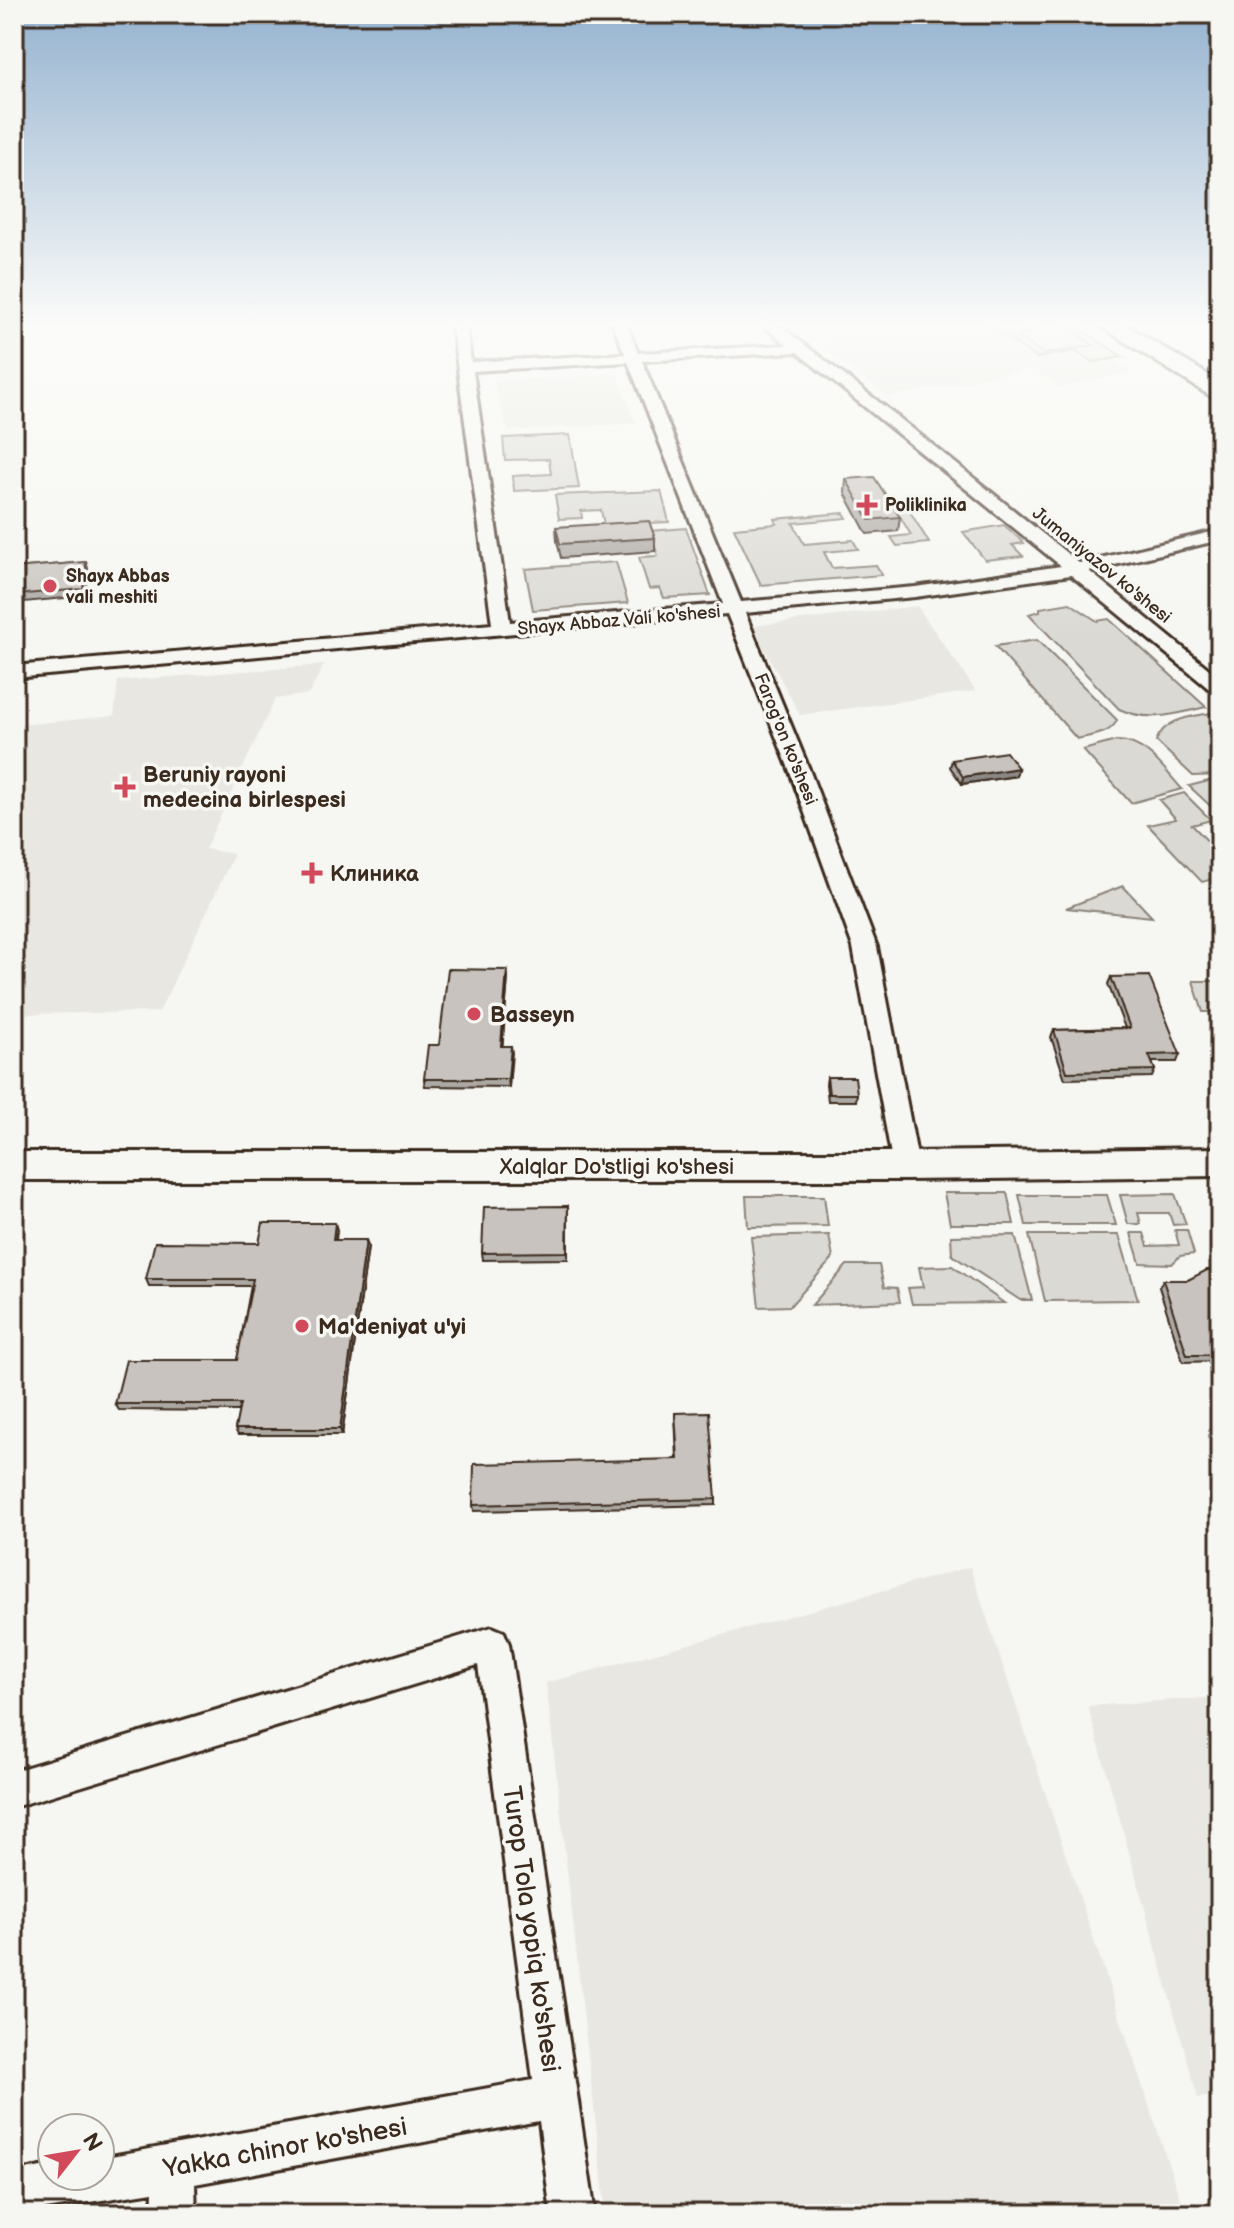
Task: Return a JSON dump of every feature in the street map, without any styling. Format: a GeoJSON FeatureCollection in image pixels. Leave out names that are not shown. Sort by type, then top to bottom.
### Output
{"type":"FeatureCollection","features":[{"type":"Feature","properties":{"kind":"street"},"geometry":{"type":"LineString","coordinates":[[475,429],[502,630]]}},
{"type":"Feature","properties":{"kind":"street","name":"Farog'on ko'shesi"},"geometry":{"type":"LineString","coordinates":[[661,429],[799,769],[865,947],[906,1166]]}},
{"type":"Feature","properties":{"kind":"street","name":"Jumaniyazov ko'shesi"},"geometry":{"type":"LineString","coordinates":[[901,429],[1220,688]]}},
{"type":"Feature","properties":{"kind":"street","name":"Shayx Abbaz Vali ko'shesi"},"geometry":{"type":"LineString","coordinates":[[14,672],[915,592],[1077,569],[1220,535]]}},
{"type":"Feature","properties":{"kind":"street"},"geometry":{"type":"LineString","coordinates":[[1194,540],[1220,558]]}},
{"type":"Feature","properties":{"kind":"street","name":"Xalqlar Do'stligi ko'shesi"},"geometry":{"type":"LineString","coordinates":[[14,1166],[906,1166],[1220,1162]]}},
{"type":"Feature","properties":{"kind":"street","name":"Turop Tola yopiq ko'shesi"},"geometry":{"type":"LineString","coordinates":[[14,1789],[492,1644],[573,2214]]}},
{"type":"Feature","properties":{"kind":"street","name":"Yakka chinor ko'shesi"},"geometry":{"type":"LineString","coordinates":[[14,2193],[556,2097]]}},
{"type":"Feature","properties":{"kind":"street"},"geometry":{"type":"LineString","coordinates":[[174,2167],[174,2214]]}},
{"type":"Feature","properties":{"kind":"shaded area"},"geometry":{"type":"Polygon","coordinates":[[[570,435],[579,488],[514,491],[513,476],[551,474],[549,459],[505,460],[503,438],[570,435]]]}},
{"type":"Feature","properties":{"kind":"shaded area"},"geometry":{"type":"Polygon","coordinates":[[[661,491],[669,522],[604,525],[601,510],[581,511],[582,518],[559,519],[555,495],[661,491]]]}},
{"type":"Feature","properties":{"kind":"shaded area"},"geometry":{"type":"Polygon","coordinates":[[[903,500],[929,543],[897,546],[891,537],[911,535],[891,501],[903,500]]]}},
{"type":"Feature","properties":{"kind":"shaded area"},"geometry":{"type":"Polygon","coordinates":[[[844,513],[847,518],[793,523],[804,544],[853,540],[858,549],[824,552],[832,568],[876,565],[882,575],[761,585],[734,528],[777,524],[775,519],[844,513]]]}},
{"type":"Feature","properties":{"kind":"shaded area"},"geometry":{"type":"Polygon","coordinates":[[[1004,525],[1024,543],[1012,545],[1023,556],[985,560],[963,532],[1004,525]]]}},
{"type":"Feature","properties":{"kind":"shaded area"},"geometry":{"type":"Polygon","coordinates":[[[686,528],[710,595],[664,598],[660,588],[649,589],[639,557],[658,556],[650,531],[686,528]]]}},
{"type":"Feature","properties":{"kind":"shaded area"},"geometry":{"type":"Polygon","coordinates":[[[616,562],[628,603],[533,610],[525,569],[616,562]]]}},
{"type":"Feature","properties":{"kind":"shaded area"},"geometry":{"type":"Polygon","coordinates":[[[1070,603],[1097,621],[1109,619],[1206,707],[1152,716],[1119,709],[1029,614],[1040,611],[1040,608],[1070,603]]]}},
{"type":"Feature","properties":{"kind":"shaded area"},"geometry":{"type":"Polygon","coordinates":[[[917,606],[976,691],[800,715],[752,626],[917,606]]]}},
{"type":"Feature","properties":{"kind":"shaded area"},"geometry":{"type":"Polygon","coordinates":[[[1037,640],[1117,720],[1110,729],[1077,739],[995,646],[1037,640]]]}},
{"type":"Feature","properties":{"kind":"shaded area","name":"Beruniy rayoni medecina birlespesi"},"geometry":{"type":"Polygon","coordinates":[[[324,665],[309,694],[275,699],[205,849],[234,854],[159,1012],[14,1014],[14,722],[19,721],[20,725],[114,716],[118,681],[324,665]]]}},
{"type":"Feature","properties":{"kind":"shaded area"},"geometry":{"type":"Polygon","coordinates":[[[1216,712],[1220,715],[1220,775],[1193,776],[1156,741],[1160,733],[1173,723],[1216,712]]]}},
{"type":"Feature","properties":{"kind":"shaded area"},"geometry":{"type":"Polygon","coordinates":[[[1116,741],[1145,750],[1182,789],[1131,803],[1083,750],[1116,741]]]}},
{"type":"Feature","properties":{"kind":"shaded area"},"geometry":{"type":"Polygon","coordinates":[[[1220,778],[1220,815],[1189,786],[1220,778]]]}},
{"type":"Feature","properties":{"kind":"shaded area"},"geometry":{"type":"Polygon","coordinates":[[[1184,793],[1211,820],[1192,825],[1220,854],[1220,877],[1202,882],[1148,825],[1176,819],[1159,800],[1184,793]]]}},
{"type":"Feature","properties":{"kind":"shaded area"},"geometry":{"type":"Polygon","coordinates":[[[1123,886],[1152,917],[1066,908],[1123,886]]]}},
{"type":"Feature","properties":{"kind":"shaded area"},"geometry":{"type":"Polygon","coordinates":[[[1193,981],[1220,981],[1218,1012],[1203,1012],[1193,981]]]}},
{"type":"Feature","properties":{"kind":"shaded area"},"geometry":{"type":"Polygon","coordinates":[[[944,1193],[1007,1193],[1014,1224],[950,1224],[944,1193]]]}},
{"type":"Feature","properties":{"kind":"shaded area"},"geometry":{"type":"Polygon","coordinates":[[[1175,1194],[1186,1224],[1173,1225],[1169,1213],[1138,1213],[1141,1224],[1128,1224],[1120,1195],[1175,1194]]]}},
{"type":"Feature","properties":{"kind":"shaded area"},"geometry":{"type":"Polygon","coordinates":[[[1019,1195],[1107,1195],[1116,1225],[1026,1225],[1019,1195]]]}},
{"type":"Feature","properties":{"kind":"shaded area"},"geometry":{"type":"Polygon","coordinates":[[[746,1196],[824,1196],[828,1226],[748,1227],[746,1196]]]}},
{"type":"Feature","properties":{"kind":"shaded area"},"geometry":{"type":"Polygon","coordinates":[[[1175,1230],[1187,1230],[1194,1254],[1180,1256],[1172,1264],[1140,1263],[1131,1233],[1144,1233],[1148,1246],[1179,1245],[1175,1230]]]}},
{"type":"Feature","properties":{"kind":"shaded area"},"geometry":{"type":"Polygon","coordinates":[[[829,1235],[833,1258],[790,1306],[759,1307],[751,1237],[829,1235]]]}},
{"type":"Feature","properties":{"kind":"shaded area"},"geometry":{"type":"Polygon","coordinates":[[[1015,1235],[1032,1300],[1020,1300],[952,1255],[951,1236],[1015,1235]]]}},
{"type":"Feature","properties":{"kind":"shaded area"},"geometry":{"type":"Polygon","coordinates":[[[1029,1235],[1119,1235],[1138,1300],[1045,1301],[1029,1235]]]}},
{"type":"Feature","properties":{"kind":"shaded area"},"geometry":{"type":"Polygon","coordinates":[[[847,1265],[879,1265],[884,1287],[897,1288],[900,1302],[812,1305],[847,1265]]]}},
{"type":"Feature","properties":{"kind":"shaded area"},"geometry":{"type":"Polygon","coordinates":[[[952,1266],[1004,1303],[912,1304],[908,1288],[923,1287],[919,1267],[952,1266]]]}},
{"type":"Feature","properties":{"kind":"shaded area"},"geometry":{"type":"Polygon","coordinates":[[[970,1567],[1185,2214],[606,2214],[546,1683],[970,1567]]]}},
{"type":"Feature","properties":{"kind":"shaded area"},"geometry":{"type":"Polygon","coordinates":[[[1220,1697],[1220,2095],[1198,2098],[1088,1706],[1220,1697]]]}},
{"type":"Feature","properties":{"kind":"building"},"geometry":{"type":"Polygon","coordinates":[[[874,477],[900,517],[869,520],[846,479],[874,477]]]}},
{"type":"Feature","properties":{"kind":"building"},"geometry":{"type":"Polygon","coordinates":[[[649,521],[655,538],[560,544],[556,527],[649,521]]]}},
{"type":"Feature","properties":{"kind":"building","name":"Shayx Abbas vali meshiti"},"geometry":{"type":"Polygon","coordinates":[[[86,562],[83,589],[14,595],[14,568],[86,562]]]}},
{"type":"Feature","properties":{"kind":"building"},"geometry":{"type":"Polygon","coordinates":[[[1006,752],[1018,768],[963,777],[952,760],[1006,752]]]}},
{"type":"Feature","properties":{"kind":"building","name":"Basseyn"},"geometry":{"type":"Polygon","coordinates":[[[448,969],[507,970],[501,1046],[511,1046],[508,1079],[424,1079],[428,1045],[439,1045],[448,969]]]}},
{"type":"Feature","properties":{"kind":"building"},"geometry":{"type":"Polygon","coordinates":[[[1149,976],[1180,1054],[1149,1055],[1155,1070],[1067,1072],[1054,1030],[1130,1028],[1111,977],[1149,976]]]}},
{"type":"Feature","properties":{"kind":"building"},"geometry":{"type":"Polygon","coordinates":[[[827,1077],[855,1077],[857,1094],[829,1094],[827,1077]]]}},
{"type":"Feature","properties":{"kind":"building"},"geometry":{"type":"Polygon","coordinates":[[[568,1206],[567,1252],[482,1253],[484,1207],[568,1206]]]}},
{"type":"Feature","properties":{"kind":"building","name":"Ma'deniyat u'yi"},"geometry":{"type":"Polygon","coordinates":[[[263,1223],[335,1223],[333,1240],[366,1240],[340,1429],[235,1429],[240,1404],[115,1404],[126,1360],[237,1360],[253,1279],[146,1279],[155,1242],[259,1243],[263,1223]]]}},
{"type":"Feature","properties":{"kind":"building"},"geometry":{"type":"Polygon","coordinates":[[[1220,1269],[1220,1355],[1187,1355],[1163,1280],[1188,1280],[1207,1270],[1220,1269]]]}},
{"type":"Feature","properties":{"kind":"building"},"geometry":{"type":"Polygon","coordinates":[[[709,1412],[716,1499],[473,1505],[474,1464],[678,1459],[675,1413],[709,1412]]]}},
{"type":"Feature","properties":{"kind":"place","name":"Poliklinika"},"geometry":{"type":"Point","coordinates":[867,505]}},
{"type":"Feature","properties":{"kind":"place","name":"Shayx Abbas vali meshiti"},"geometry":{"type":"Point","coordinates":[50,586]}},
{"type":"Feature","properties":{"kind":"place","name":"Beruniy rayoni medecina birlespesi"},"geometry":{"type":"Point","coordinates":[125,787]}},
{"type":"Feature","properties":{"kind":"place","name":"Клиника"},"geometry":{"type":"Point","coordinates":[312,873]}},
{"type":"Feature","properties":{"kind":"place","name":"Basseyn"},"geometry":{"type":"Point","coordinates":[474,1014]}},
{"type":"Feature","properties":{"kind":"place","name":"Ma'deniyat u'yi"},"geometry":{"type":"Point","coordinates":[302,1326]}}]}
